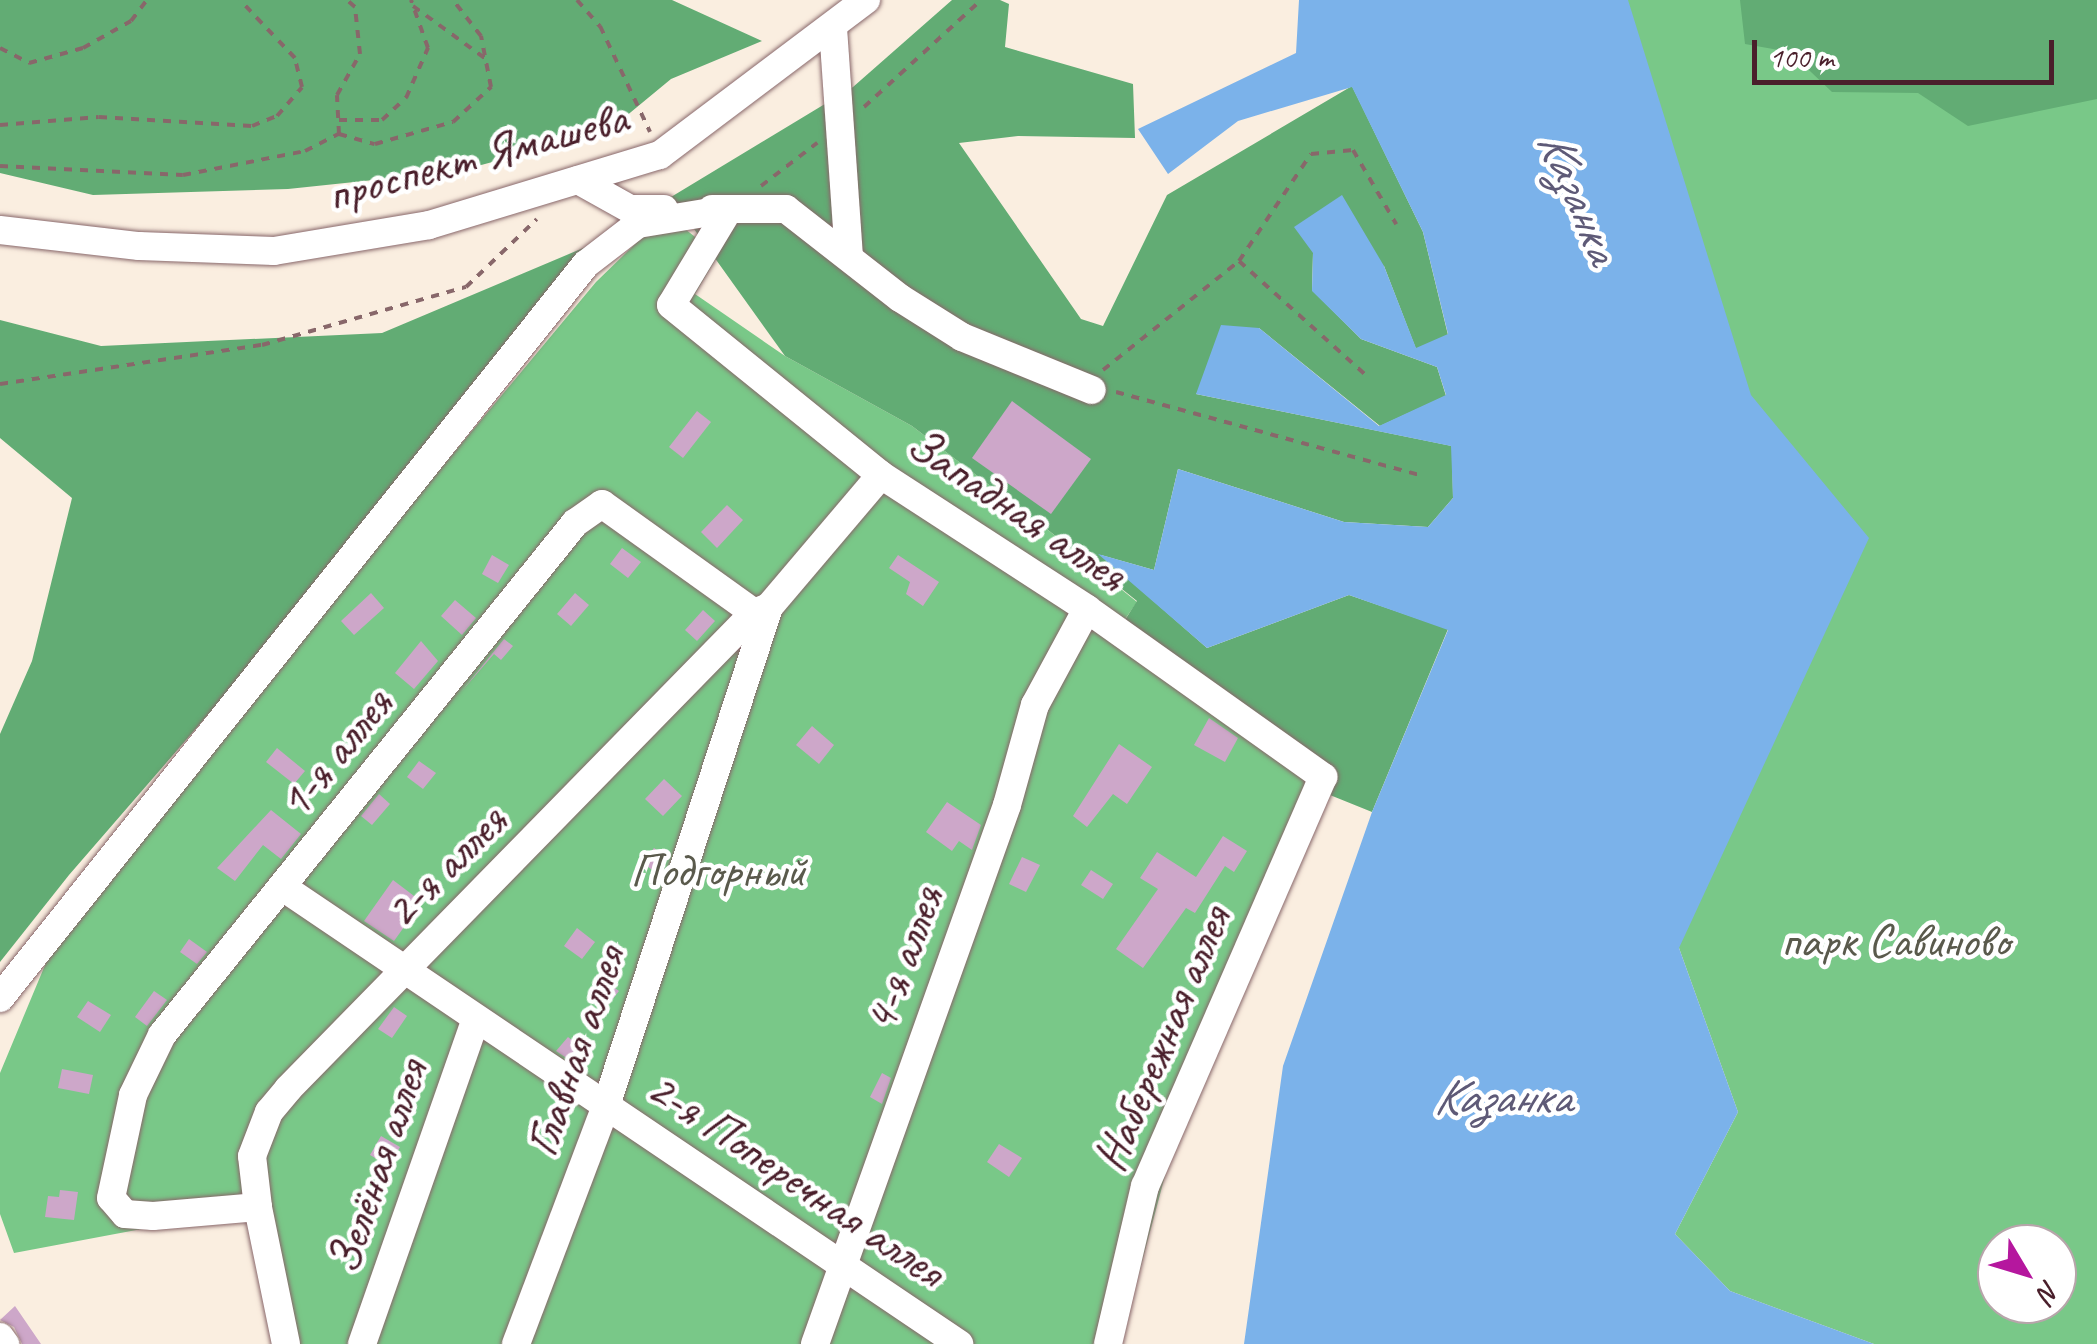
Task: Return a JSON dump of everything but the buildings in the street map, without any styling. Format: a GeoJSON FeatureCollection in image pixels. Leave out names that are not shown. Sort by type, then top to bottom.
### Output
{"type":"FeatureCollection","features":[{"type":"Feature","properties":{"kind":"lane","name":"проспект Ямашева"},"geometry":{"type":"LineString","coordinates":[[0,230],[139,246],[274,250],[429,225],[660,155],[866,0]]}},
{"type":"Feature","properties":{"kind":"lane"},"geometry":{"type":"LineString","coordinates":[[833,28],[848,255]]}},
{"type":"Feature","properties":{"kind":"lane"},"geometry":{"type":"LineString","coordinates":[[578,180],[630,209],[786,209],[962,336],[1099,384]]}},
{"type":"Feature","properties":{"kind":"lane"},"geometry":{"type":"LineString","coordinates":[[0,998],[586,264],[638,224],[729,210]]}},
{"type":"Feature","properties":{"kind":"lane","name":"Западная аллея"},"geometry":{"type":"LineString","coordinates":[[729,210],[671,304],[882,475],[1087,609],[1324,777]]}},
{"type":"Feature","properties":{"kind":"lane","name":"Главная аллея"},"geometry":{"type":"LineString","coordinates":[[516,1344],[606,1106],[762,610],[882,475]]}},
{"type":"Feature","properties":{"kind":"lane","name":"1-я аллея"},"geometry":{"type":"LineString","coordinates":[[258,1207],[154,1216],[125,1214],[112,1198],[133,1095],[162,1035],[575,523],[602,504],[762,610]]}},
{"type":"Feature","properties":{"kind":"lane","name":"4-я аллея"},"geometry":{"type":"LineString","coordinates":[[815,1344],[1008,805],[1036,705],[1087,609]]}},
{"type":"Feature","properties":{"kind":"lane","name":"2-я аллея"},"geometry":{"type":"LineString","coordinates":[[286,1344],[258,1207],[252,1156],[269,1112],[762,610]]}},
{"type":"Feature","properties":{"kind":"lane","name":"Набережная аллея"},"geometry":{"type":"LineString","coordinates":[[1108,1344],[1145,1186],[1324,777]]}},
{"type":"Feature","properties":{"kind":"lane","name":"2-я Поперечная аллея"},"geometry":{"type":"LineString","coordinates":[[284,888],[959,1344]]}},
{"type":"Feature","properties":{"kind":"lane","name":"Зелёная аллея"},"geometry":{"type":"LineString","coordinates":[[362,1344],[476,1019]]}},
{"type":"Feature","properties":{"kind":"lane"},"geometry":{"type":"LineString","coordinates":[[0,1337],[5,1344]]}},
{"type":"Feature","properties":{"kind":"path"},"geometry":{"type":"LineString","coordinates":[[0,48],[29,63],[83,48],[130,21],[147,0]]}},
{"type":"Feature","properties":{"kind":"path"},"geometry":{"type":"LineString","coordinates":[[0,125],[60,125],[99,117],[252,126],[277,116],[302,87],[295,58],[240,0]]}},
{"type":"Feature","properties":{"kind":"path"},"geometry":{"type":"LineString","coordinates":[[340,134],[337,96],[360,54],[356,7],[347,0]]}},
{"type":"Feature","properties":{"kind":"path"},"geometry":{"type":"LineString","coordinates":[[0,166],[183,175],[305,151],[340,134],[374,144],[454,122],[492,86],[481,36],[453,0]]}},
{"type":"Feature","properties":{"kind":"path"},"geometry":{"type":"LineString","coordinates":[[577,0],[600,26],[660,155]]}},
{"type":"Feature","properties":{"kind":"path"},"geometry":{"type":"LineString","coordinates":[[850,118],[982,0]]}},
{"type":"Feature","properties":{"kind":"path"},"geometry":{"type":"LineString","coordinates":[[338,120],[382,120],[406,98],[428,48],[412,3]]}},
{"type":"Feature","properties":{"kind":"path"},"geometry":{"type":"LineString","coordinates":[[412,3],[486,59]]}},
{"type":"Feature","properties":{"kind":"path"},"geometry":{"type":"LineString","coordinates":[[759,186],[820,140]]}},
{"type":"Feature","properties":{"kind":"path"},"geometry":{"type":"LineString","coordinates":[[1099,384],[1238,260],[1311,154],[1353,150],[1396,224]]}},
{"type":"Feature","properties":{"kind":"path"},"geometry":{"type":"LineString","coordinates":[[0,384],[262,345],[466,287],[550,207]]}},
{"type":"Feature","properties":{"kind":"path"},"geometry":{"type":"LineString","coordinates":[[1238,260],[1369,378]]}},
{"type":"Feature","properties":{"kind":"path"},"geometry":{"type":"LineString","coordinates":[[1099,384],[1423,476]]}},
{"type":"Feature","properties":{"kind":"green space"},"geometry":{"type":"Polygon","coordinates":[[[0,0],[672,0],[762,41],[671,79],[608,131],[459,171],[288,189],[93,195],[0,173],[0,0]]]}},
{"type":"Feature","properties":{"kind":"green space"},"geometry":{"type":"Polygon","coordinates":[[[952,0],[1000,0],[1009,4],[1005,47],[1133,84],[1135,138],[1018,136],[959,143],[1081,319],[1103,326],[1167,195],[1352,86],[1423,232],[1448,335],[1416,349],[1384,266],[1313,253],[1312,290],[1361,339],[1437,367],[1446,396],[1380,426],[1259,328],[1196,394],[1452,446],[1453,498],[1428,527],[1344,522],[1178,469],[1154,570],[1101,555],[1207,648],[1349,595],[1448,629],[1372,812],[1325,793],[1123,623],[1137,601],[1043,526],[912,426],[785,356],[684,215],[666,206],[590,274],[69,875],[0,962],[0,734],[32,661],[72,498],[0,438],[0,320],[101,346],[382,333],[595,243],[853,87],[952,0]]]}},
{"type":"Feature","properties":{"kind":"green space","name":"парк Савиново"},"geometry":{"type":"Polygon","coordinates":[[[1607,0],[2097,0],[2097,1344],[1874,1344],[1730,1291],[1675,1234],[1738,1112],[1679,948],[1607,0]]]}},
{"type":"Feature","properties":{"kind":"green space"},"geometry":{"type":"Polygon","coordinates":[[[1740,0],[2097,0],[2097,99],[1968,126],[1918,93],[1832,92],[1790,52],[1745,44],[1740,0]]]}},
{"type":"Feature","properties":{"kind":"green space","name":"Подгорный"},"geometry":{"type":"Polygon","coordinates":[[[666,214],[718,255],[695,294],[785,356],[912,426],[1043,526],[1137,602],[1123,622],[1325,793],[1166,1172],[1120,1344],[286,1344],[258,1207],[14,1253],[0,1214],[0,1073],[63,922],[596,282],[666,214]]]}},
{"type":"Feature","properties":{"kind":"water","name":"Казанка"},"geometry":{"type":"Polygon","coordinates":[[[1299,0],[1628,0],[1751,395],[1869,538],[1679,948],[1738,1112],[1675,1234],[1730,1291],[1874,1344],[1244,1344],[1283,1066],[1372,812],[1448,630],[1349,595],[1207,648],[1098,554],[1154,570],[1178,469],[1344,522],[1428,527],[1453,498],[1451,446],[1196,394],[1221,325],[1259,328],[1379,426],[1446,395],[1437,367],[1361,339],[1312,291],[1313,253],[1294,227],[1342,195],[1384,266],[1416,348],[1448,334],[1423,232],[1352,87],[1238,121],[1168,174],[1138,129],[1296,53],[1299,0]]]}}]}
